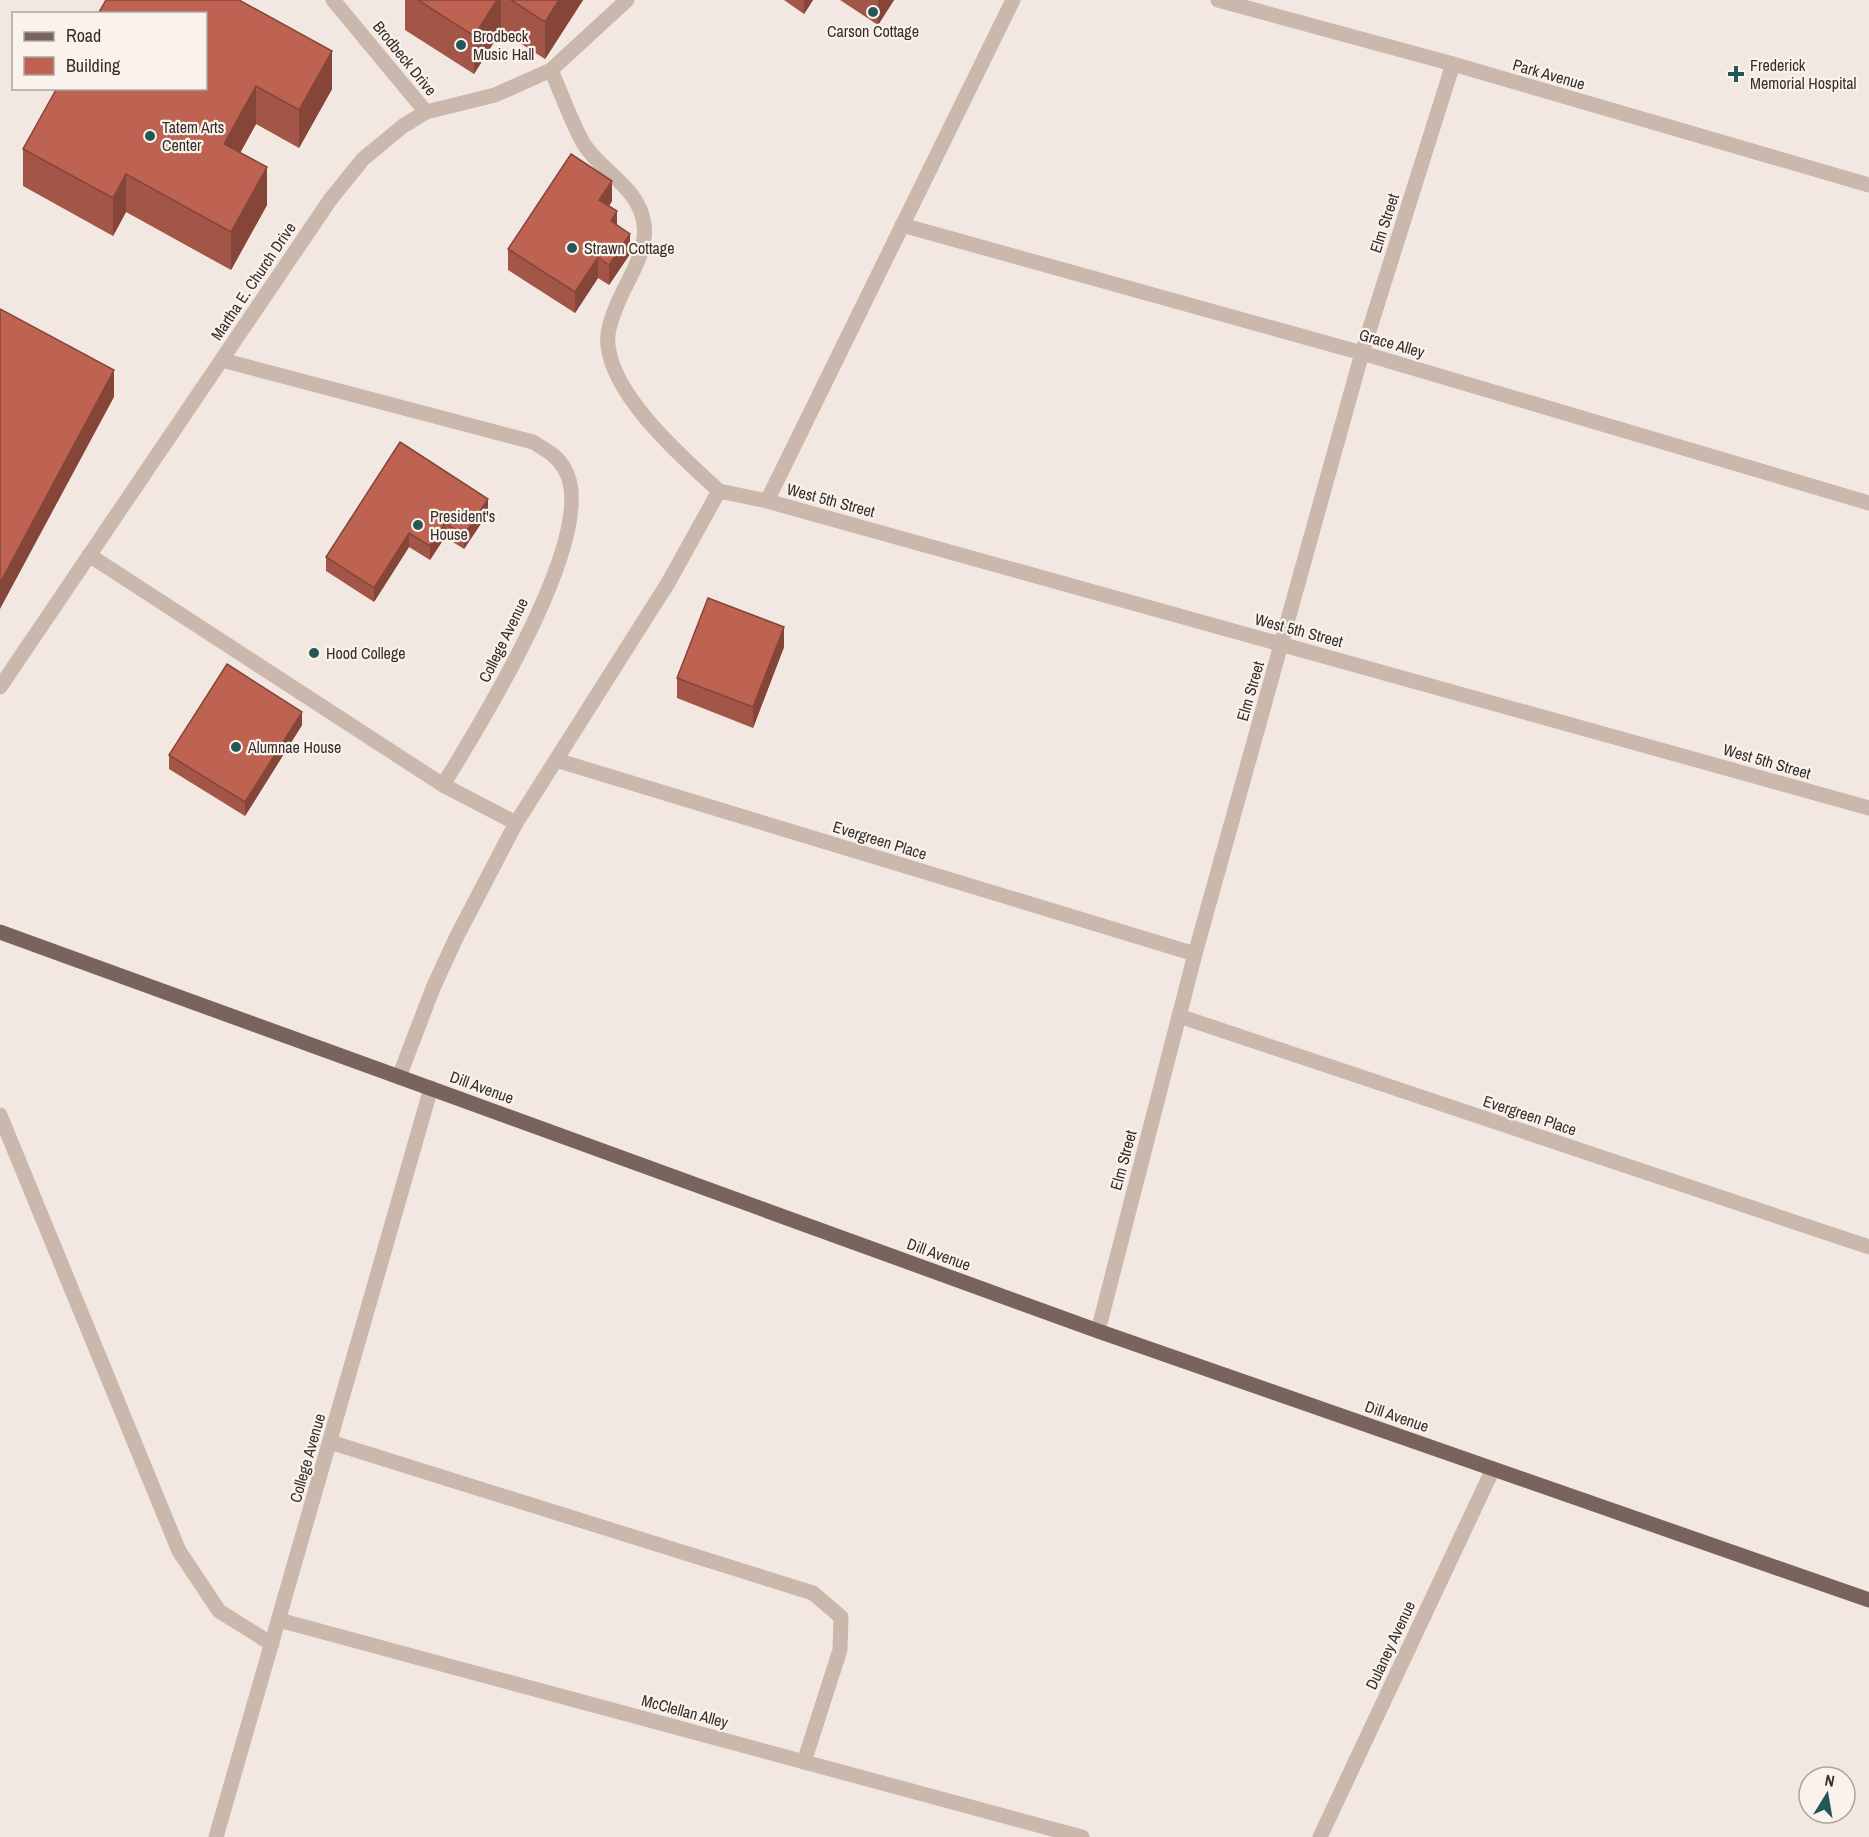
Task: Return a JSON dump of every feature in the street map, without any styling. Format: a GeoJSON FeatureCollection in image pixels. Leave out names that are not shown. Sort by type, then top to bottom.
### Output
{"type":"FeatureCollection","features":[{"type":"Feature","properties":{"kind":"main road","name":"Dill Avenue"},"geometry":{"type":"LineString","coordinates":[[0,932],[1098,1331],[1869,1600]]}},
{"type":"Feature","properties":{"kind":"street","name":"Brodbeck Drive"},"geometry":{"type":"LineString","coordinates":[[333,0],[426,112]]}},
{"type":"Feature","properties":{"kind":"street","name":"Martha E. Church Drive"},"geometry":{"type":"LineString","coordinates":[[0,687],[330,200],[363,159],[403,126],[426,112],[495,95],[551,70],[627,0]]}},
{"type":"Feature","properties":{"kind":"street"},"geometry":{"type":"LineString","coordinates":[[767,501],[1013,0]]}},
{"type":"Feature","properties":{"kind":"street","name":"Park Avenue"},"geometry":{"type":"LineString","coordinates":[[1218,0],[1868,181]]}},
{"type":"Feature","properties":{"kind":"street","name":"Elm Street"},"geometry":{"type":"LineString","coordinates":[[1098,1331],[1195,954],[1362,353],[1453,64]]}},
{"type":"Feature","properties":{"kind":"street"},"geometry":{"type":"LineString","coordinates":[[399,1077],[433,988],[457,936],[516,823],[668,583],[719,491],[666,441],[632,399],[613,364],[607,343],[610,324],[644,243],[644,223],[638,203],[633,196],[583,143],[551,70]]}},
{"type":"Feature","properties":{"kind":"street","name":"Grace Alley"},"geometry":{"type":"LineString","coordinates":[[902,225],[1362,353],[1869,503]]}},
{"type":"Feature","properties":{"kind":"street","name":"College Avenue"},"geometry":{"type":"LineString","coordinates":[[222,360],[533,442],[553,454],[565,468],[571,488],[572,514],[537,619],[489,708],[443,785]]}},
{"type":"Feature","properties":{"kind":"street","name":"West 5th Street"},"geometry":{"type":"LineString","coordinates":[[719,491],[767,501],[1869,808]]}},
{"type":"Feature","properties":{"kind":"street"},"geometry":{"type":"LineString","coordinates":[[89,555],[443,785],[516,823]]}},
{"type":"Feature","properties":{"kind":"street","name":"Evergreen Place"},"geometry":{"type":"LineString","coordinates":[[556,760],[1195,954]]}},
{"type":"Feature","properties":{"kind":"street","name":"Evergreen Place"},"geometry":{"type":"LineString","coordinates":[[1179,1016],[1869,1247]]}},
{"type":"Feature","properties":{"kind":"street","name":"College Avenue"},"geometry":{"type":"LineString","coordinates":[[216,1837],[431,1088]]}},
{"type":"Feature","properties":{"kind":"street"},"geometry":{"type":"LineString","coordinates":[[0,1116],[178,1551],[219,1611],[272,1644]]}},
{"type":"Feature","properties":{"kind":"street"},"geometry":{"type":"LineString","coordinates":[[330,1442],[813,1593],[840,1617],[840,1650],[804,1762]]}},
{"type":"Feature","properties":{"kind":"street","name":"Dulaney Avenue"},"geometry":{"type":"LineString","coordinates":[[1320,1837],[1493,1469]]}},
{"type":"Feature","properties":{"kind":"street","name":"McClellan Alley"},"geometry":{"type":"LineString","coordinates":[[279,1620],[1082,1837]]}},
{"type":"Feature","properties":{"kind":"building","name":"Tatem Arts Center"},"geometry":{"type":"Polygon","coordinates":[[[106,0],[239,0],[332,51],[299,110],[256,86],[224,144],[267,167],[231,232],[126,174],[113,198],[23,149],[56,90],[207,90],[207,12],[99,12],[106,0]]]}},
{"type":"Feature","properties":{"kind":"building"},"geometry":{"type":"Polygon","coordinates":[[[418,0],[497,0],[474,36],[418,0]]]}},
{"type":"Feature","properties":{"kind":"building"},"geometry":{"type":"Polygon","coordinates":[[[511,0],[559,0],[545,22],[511,0]]]}},
{"type":"Feature","properties":{"kind":"building","name":"Strawn Cottage"},"geometry":{"type":"Polygon","coordinates":[[[571,154],[612,181],[599,200],[617,211],[611,221],[630,234],[609,265],[598,257],[575,292],[508,249],[571,154]]]}},
{"type":"Feature","properties":{"kind":"building"},"geometry":{"type":"Polygon","coordinates":[[[0,309],[114,370],[0,583],[0,309]]]}},
{"type":"Feature","properties":{"kind":"building","name":"President's House"},"geometry":{"type":"Polygon","coordinates":[[[400,442],[488,499],[464,535],[445,523],[430,546],[409,533],[374,588],[326,557],[400,442]]]}},
{"type":"Feature","properties":{"kind":"building"},"geometry":{"type":"Polygon","coordinates":[[[708,598],[784,627],[753,707],[677,678],[708,598]]]}},
{"type":"Feature","properties":{"kind":"building","name":"Alumnae House"},"geometry":{"type":"Polygon","coordinates":[[[227,664],[302,712],[245,802],[169,755],[227,664]]]}},
{"type":"Feature","properties":{"kind":"place","name":"Carson Cottage"},"geometry":{"type":"Point","coordinates":[873,12]}},
{"type":"Feature","properties":{"kind":"place","name":"Brodbeck Music Hall"},"geometry":{"type":"Point","coordinates":[461,45]}},
{"type":"Feature","properties":{"kind":"place","name":"Frederick Memorial Hospital"},"geometry":{"type":"Point","coordinates":[1736,74]}},
{"type":"Feature","properties":{"kind":"place","name":"Tatem Arts Center"},"geometry":{"type":"Point","coordinates":[150,136]}},
{"type":"Feature","properties":{"kind":"place","name":"Strawn Cottage"},"geometry":{"type":"Point","coordinates":[572,248]}},
{"type":"Feature","properties":{"kind":"place","name":"President's House"},"geometry":{"type":"Point","coordinates":[418,525]}},
{"type":"Feature","properties":{"kind":"place","name":"Hood College"},"geometry":{"type":"Point","coordinates":[314,653]}},
{"type":"Feature","properties":{"kind":"place","name":"Alumnae House"},"geometry":{"type":"Point","coordinates":[236,747]}}]}
